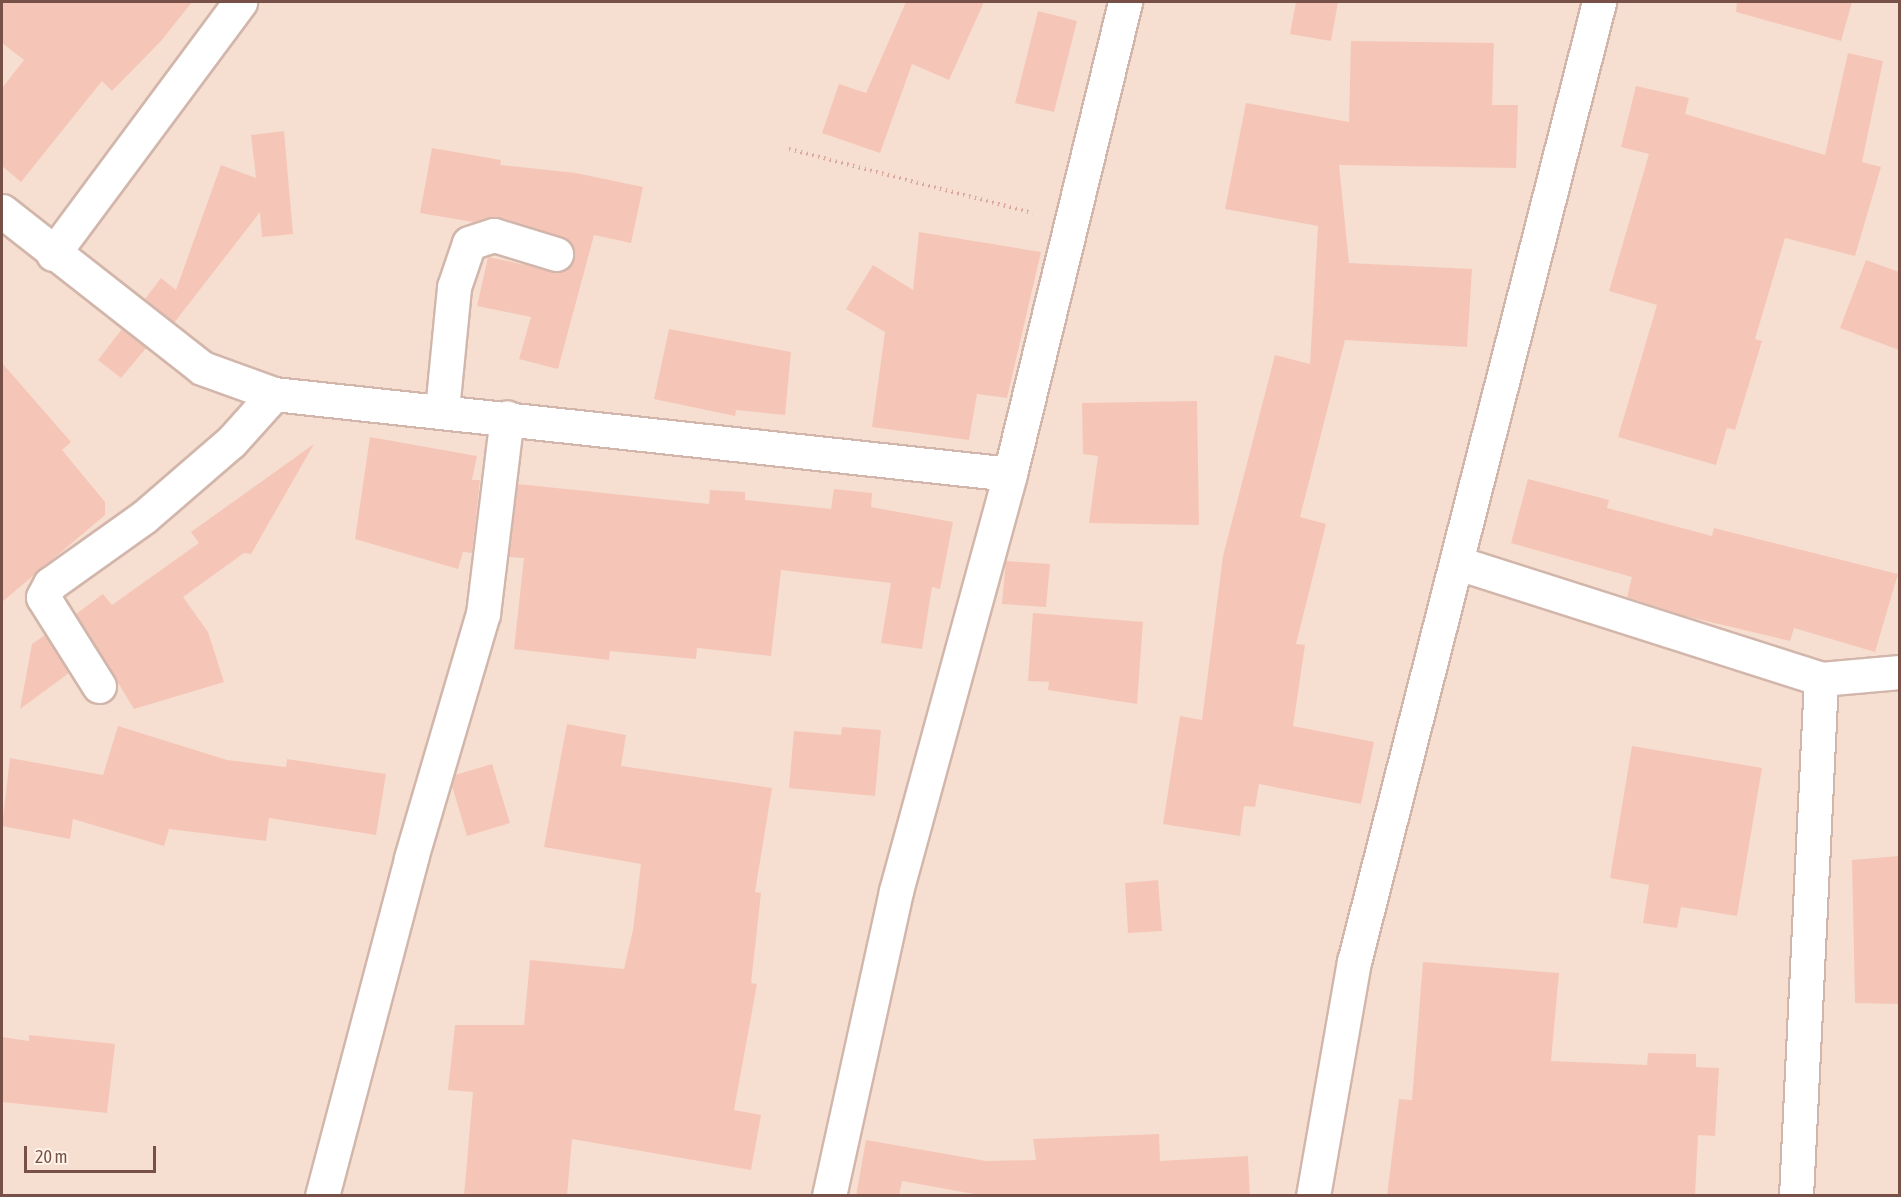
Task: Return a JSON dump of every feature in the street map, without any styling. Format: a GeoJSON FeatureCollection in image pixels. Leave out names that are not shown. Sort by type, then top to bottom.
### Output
{"type":"FeatureCollection","features":[{"type":"Feature","properties":{"kind":"street"},"geometry":{"type":"LineString","coordinates":[[53,254],[240,2]]}},
{"type":"Feature","properties":{"kind":"street"},"geometry":{"type":"LineString","coordinates":[[829,1196],[896,891],[1010,474],[1125,2]]}},
{"type":"Feature","properties":{"kind":"street"},"geometry":{"type":"LineString","coordinates":[[1313,1196],[1354,962],[1458,563],[1599,2]]}},
{"type":"Feature","properties":{"kind":"street"},"geometry":{"type":"LineString","coordinates":[[2,211],[53,254],[202,368],[274,394],[507,417],[1010,474]]}},
{"type":"Feature","properties":{"kind":"street"},"geometry":{"type":"LineString","coordinates":[[442,410],[454,287],[469,243],[494,234],[556,254]]}},
{"type":"Feature","properties":{"kind":"street"},"geometry":{"type":"LineString","coordinates":[[99,686],[43,597],[50,584],[144,517],[231,442],[274,394]]}},
{"type":"Feature","properties":{"kind":"street"},"geometry":{"type":"LineString","coordinates":[[322,1196],[411,858],[483,614],[507,417]]}},
{"type":"Feature","properties":{"kind":"street"},"geometry":{"type":"LineString","coordinates":[[1458,563],[1821,679],[1899,672]]}},
{"type":"Feature","properties":{"kind":"street"},"geometry":{"type":"LineString","coordinates":[[1796,1196],[1821,679]]}},
{"type":"Feature","properties":{"kind":"path"},"geometry":{"type":"LineString","coordinates":[[789,149],[1071,224]]}},
{"type":"Feature","properties":{"kind":"shaded area"},"geometry":{"type":"Polygon","coordinates":[[[2,2],[1899,2],[1899,1195],[2,1195],[2,2]]]}},
{"type":"Feature","properties":{"kind":"building"},"geometry":{"type":"Polygon","coordinates":[[[2,2],[192,2],[161,41],[112,91],[102,81],[21,182],[2,166],[2,88],[24,60],[2,43],[2,2]]]}},
{"type":"Feature","properties":{"kind":"building"},"geometry":{"type":"Polygon","coordinates":[[[906,2],[984,2],[949,80],[912,64],[880,153],[822,133],[839,84],[866,93],[906,2]]]}},
{"type":"Feature","properties":{"kind":"building"},"geometry":{"type":"Polygon","coordinates":[[[1296,2],[1338,2],[1331,41],[1290,34],[1296,2]]]}},
{"type":"Feature","properties":{"kind":"building"},"geometry":{"type":"Polygon","coordinates":[[[1737,2],[1852,2],[1841,41],[1736,12],[1737,2]]]}},
{"type":"Feature","properties":{"kind":"building"},"geometry":{"type":"Polygon","coordinates":[[[1038,11],[1077,21],[1054,112],[1015,103],[1038,11]]]}},
{"type":"Feature","properties":{"kind":"building"},"geometry":{"type":"Polygon","coordinates":[[[1351,41],[1494,43],[1492,105],[1518,105],[1516,168],[1339,165],[1349,263],[1472,269],[1467,347],[1345,340],[1300,517],[1326,524],[1296,644],[1305,645],[1293,726],[1374,742],[1361,804],[1259,784],[1255,807],[1244,806],[1240,836],[1163,824],[1180,716],[1202,720],[1223,556],[1275,355],[1310,364],[1318,226],[1225,209],[1246,103],[1349,122],[1351,41]]]}},
{"type":"Feature","properties":{"kind":"building"},"geometry":{"type":"Polygon","coordinates":[[[1848,53],[1883,61],[1862,162],[1881,167],[1855,256],[1785,238],[1755,339],[1762,341],[1735,430],[1727,428],[1716,465],[1618,437],[1657,305],[1609,291],[1649,154],[1621,147],[1636,86],[1689,98],[1685,114],[1825,155],[1848,53]]]}},
{"type":"Feature","properties":{"kind":"building"},"geometry":{"type":"Polygon","coordinates":[[[284,131],[293,234],[262,237],[260,212],[174,323],[145,299],[161,278],[176,290],[221,165],[256,178],[251,135],[284,131]]]}},
{"type":"Feature","properties":{"kind":"building"},"geometry":{"type":"Polygon","coordinates":[[[432,148],[501,160],[500,165],[576,173],[643,187],[631,243],[594,235],[558,369],[519,359],[531,317],[477,306],[488,257],[560,272],[574,260],[570,242],[500,217],[473,222],[420,213],[432,148]]]}},
{"type":"Feature","properties":{"kind":"building"},"geometry":{"type":"Polygon","coordinates":[[[919,232],[1041,252],[1007,398],[977,394],[969,440],[872,427],[885,332],[846,309],[873,265],[913,290],[919,232]]]}},
{"type":"Feature","properties":{"kind":"building"},"geometry":{"type":"Polygon","coordinates":[[[1866,260],[1899,272],[1899,350],[1840,328],[1866,260]]]}},
{"type":"Feature","properties":{"kind":"building"},"geometry":{"type":"Polygon","coordinates":[[[122,329],[146,348],[121,378],[98,360],[122,329]]]}},
{"type":"Feature","properties":{"kind":"building"},"geometry":{"type":"Polygon","coordinates":[[[669,329],[791,352],[785,415],[736,410],[735,416],[654,399],[669,329]]]}},
{"type":"Feature","properties":{"kind":"building"},"geometry":{"type":"Polygon","coordinates":[[[2,363],[71,442],[62,450],[105,502],[105,515],[2,602],[2,363]]]}},
{"type":"Feature","properties":{"kind":"building"},"geometry":{"type":"Polygon","coordinates":[[[1197,401],[1199,525],[1089,523],[1098,456],[1083,454],[1082,403],[1197,401]]]}},
{"type":"Feature","properties":{"kind":"building"},"geometry":{"type":"Polygon","coordinates":[[[370,437],[477,456],[472,480],[480,480],[472,553],[463,552],[458,569],[355,539],[370,437]]]}},
{"type":"Feature","properties":{"kind":"building"},"geometry":{"type":"Polygon","coordinates":[[[314,444],[251,554],[244,553],[183,597],[208,632],[224,682],[134,709],[76,614],[103,594],[112,605],[199,543],[191,532],[314,444]]]}},
{"type":"Feature","properties":{"kind":"building"},"geometry":{"type":"Polygon","coordinates":[[[1528,479],[1609,500],[1607,508],[1712,536],[1714,528],[1898,574],[1875,652],[1794,628],[1790,641],[1685,616],[1627,597],[1632,577],[1511,543],[1528,479]]]}},
{"type":"Feature","properties":{"kind":"building"},"geometry":{"type":"Polygon","coordinates":[[[518,484],[709,504],[710,490],[745,492],[745,500],[831,509],[834,489],[872,493],[871,507],[953,522],[940,589],[932,587],[922,649],[881,643],[891,583],[781,570],[771,656],[697,648],[696,659],[610,651],[609,660],[514,649],[524,558],[509,557],[518,484]]]}},
{"type":"Feature","properties":{"kind":"building"},"geometry":{"type":"Polygon","coordinates":[[[1006,561],[1050,564],[1046,607],[1002,604],[1006,561]]]}},
{"type":"Feature","properties":{"kind":"building"},"geometry":{"type":"Polygon","coordinates":[[[1033,613],[1143,622],[1137,704],[1048,690],[1049,682],[1028,681],[1033,613]]]}},
{"type":"Feature","properties":{"kind":"building"},"geometry":{"type":"Polygon","coordinates":[[[45,635],[69,673],[20,709],[32,644],[45,635]]]}},
{"type":"Feature","properties":{"kind":"building"},"geometry":{"type":"Polygon","coordinates":[[[567,724],[626,735],[621,766],[772,788],[755,892],[761,893],[751,983],[757,984],[734,1110],[761,1115],[751,1170],[572,1139],[567,1196],[464,1196],[473,1092],[448,1090],[455,1025],[524,1025],[530,960],[624,969],[633,930],[641,864],[544,847],[567,724]]]}},
{"type":"Feature","properties":{"kind":"building"},"geometry":{"type":"Polygon","coordinates":[[[118,726],[227,760],[286,767],[287,759],[386,774],[376,835],[269,818],[266,841],[169,829],[164,846],[73,819],[70,839],[2,826],[10,758],[103,775],[118,726]]]}},
{"type":"Feature","properties":{"kind":"building"},"geometry":{"type":"Polygon","coordinates":[[[842,727],[881,730],[875,796],[789,788],[794,731],[841,735],[842,727]]]}},
{"type":"Feature","properties":{"kind":"building"},"geometry":{"type":"Polygon","coordinates":[[[1632,746],[1762,768],[1737,916],[1681,907],[1677,928],[1643,923],[1649,885],[1610,878],[1632,746]]]}},
{"type":"Feature","properties":{"kind":"building"},"geometry":{"type":"Polygon","coordinates":[[[492,764],[510,823],[467,836],[452,786],[455,775],[492,764]]]}},
{"type":"Feature","properties":{"kind":"building"},"geometry":{"type":"Polygon","coordinates":[[[1899,856],[1899,1004],[1855,1003],[1852,860],[1899,856]]]}},
{"type":"Feature","properties":{"kind":"building"},"geometry":{"type":"Polygon","coordinates":[[[1158,880],[1162,931],[1128,933],[1125,883],[1158,880]]]}},
{"type":"Feature","properties":{"kind":"building"},"geometry":{"type":"Polygon","coordinates":[[[1423,962],[1559,973],[1551,1061],[1647,1065],[1648,1053],[1696,1054],[1696,1067],[1719,1068],[1715,1136],[1698,1135],[1695,1196],[1387,1196],[1399,1099],[1412,1100],[1423,962]]]}},
{"type":"Feature","properties":{"kind":"building"},"geometry":{"type":"Polygon","coordinates":[[[29,1035],[115,1044],[107,1113],[2,1102],[2,1037],[29,1041],[29,1035]]]}},
{"type":"Feature","properties":{"kind":"building"},"geometry":{"type":"Polygon","coordinates":[[[1159,1134],[1160,1161],[1248,1156],[1250,1196],[985,1196],[902,1181],[899,1196],[856,1196],[866,1140],[986,1161],[1036,1160],[1033,1139],[1159,1134]]]}}]}
